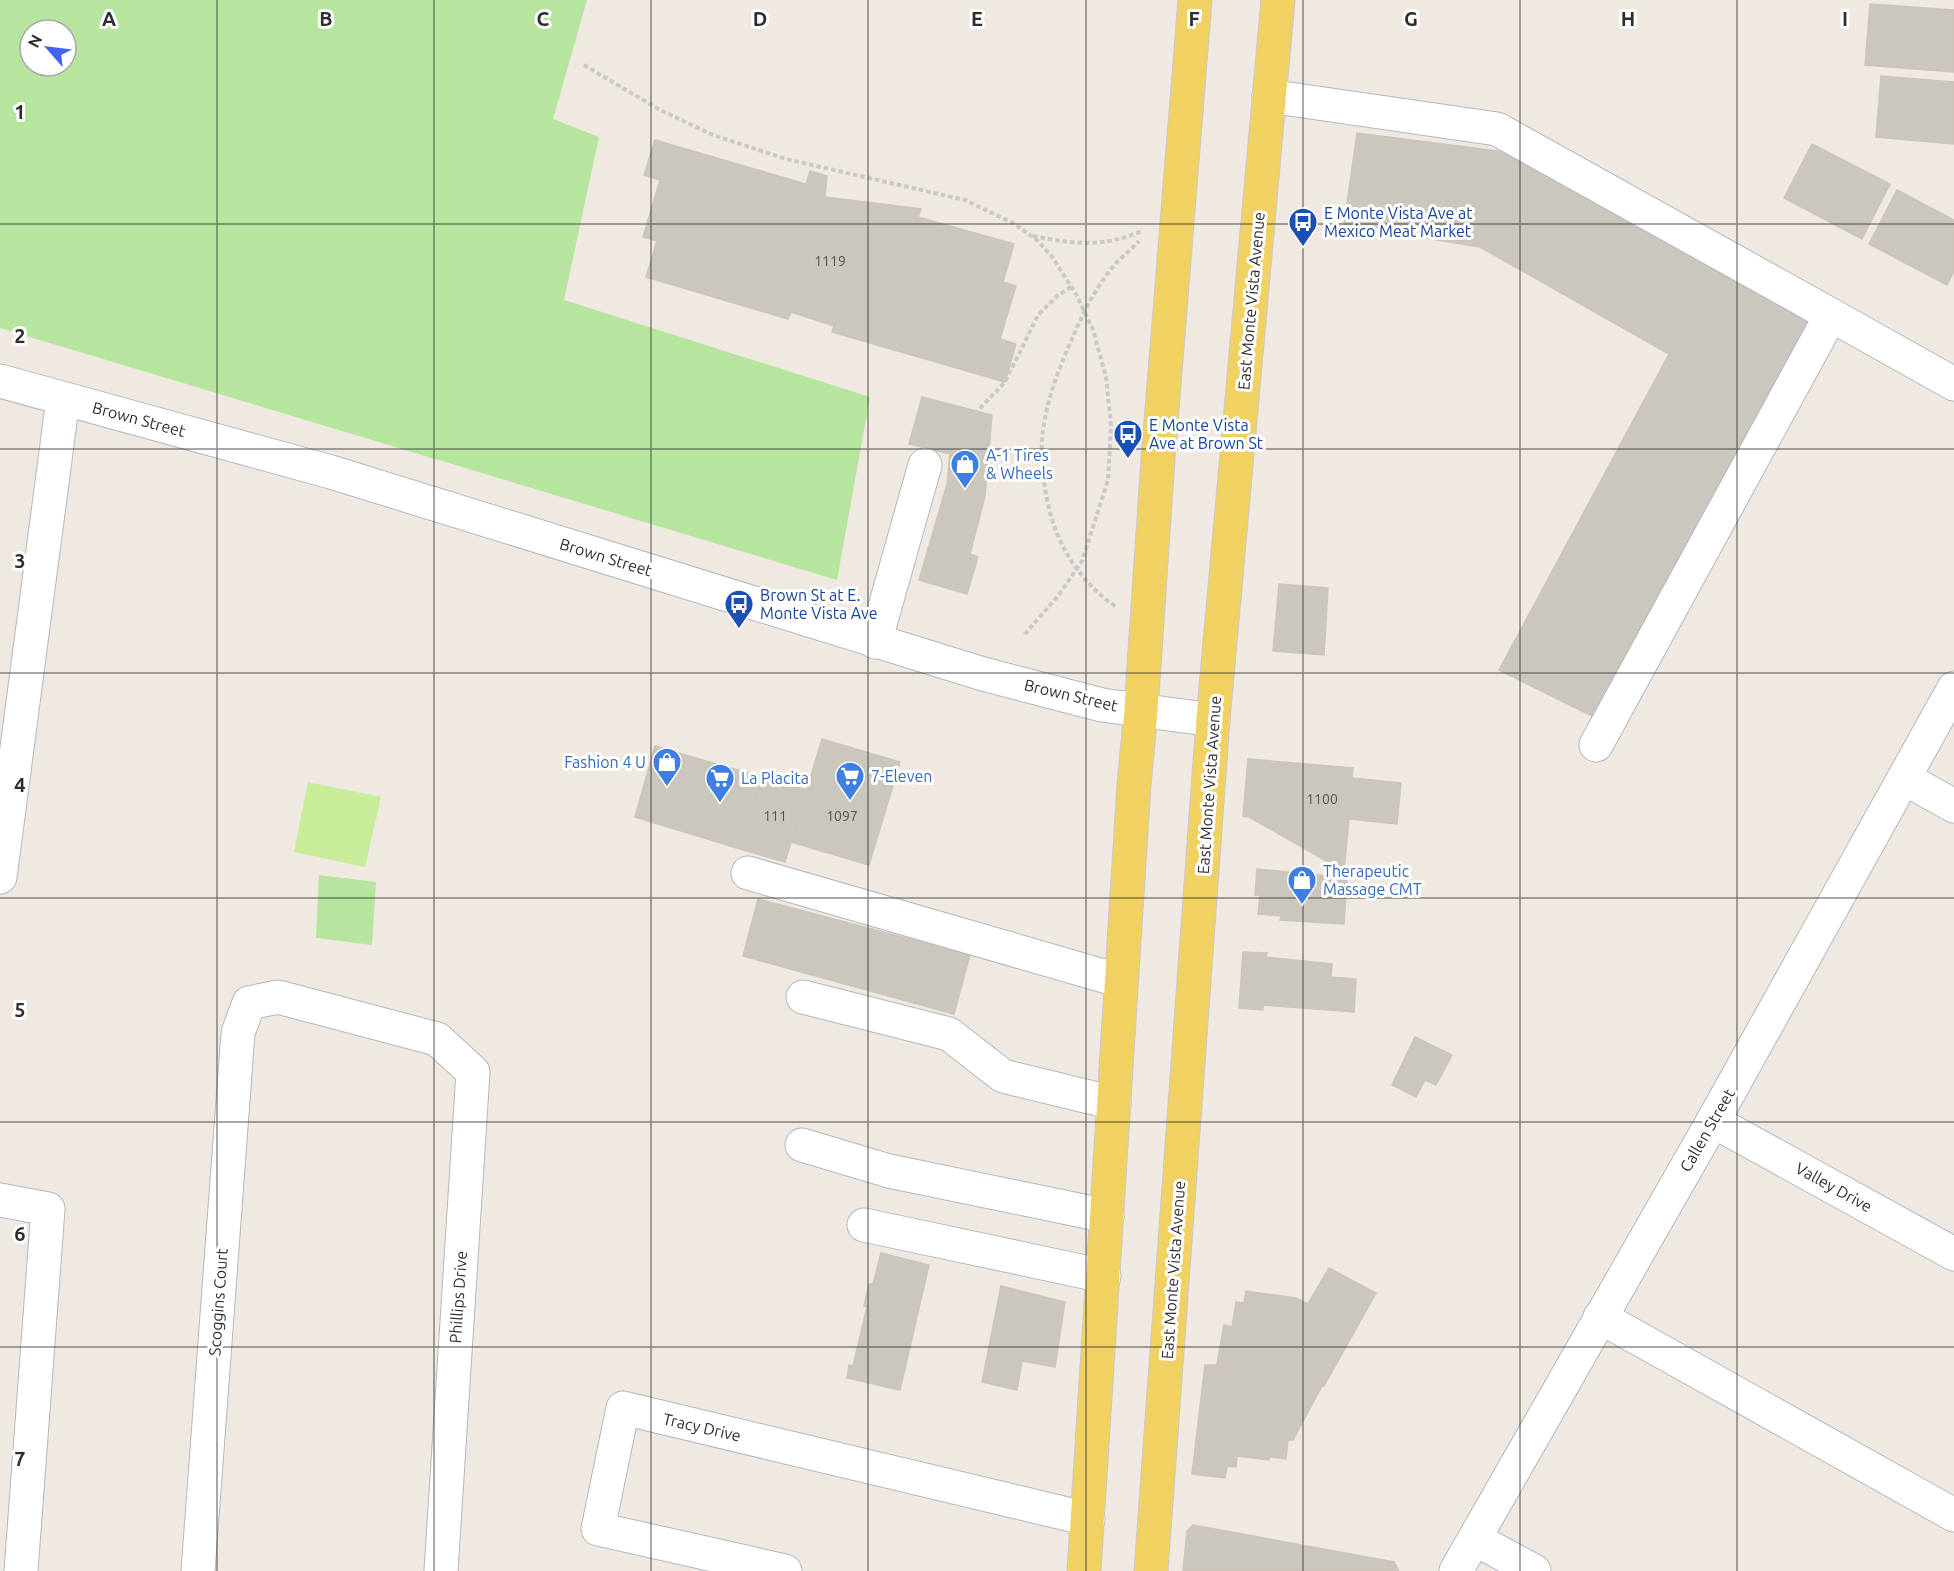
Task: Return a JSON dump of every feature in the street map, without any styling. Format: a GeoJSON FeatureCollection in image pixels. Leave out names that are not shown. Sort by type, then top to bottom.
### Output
{"type":"FeatureCollection","features":[{"type":"Feature","properties":{"kind":"main road"},"geometry":{"type":"LineString","coordinates":[[1084,1571],[1134,785],[1142,710],[1158,459],[1196,0]]}},
{"type":"Feature","properties":{"kind":"main road","name":"East Monte Vista Avenue"},"geometry":{"type":"LineString","coordinates":[[1151,1571],[1214,720],[1278,0]]}},
{"type":"Feature","properties":{"kind":"street"},"geometry":{"type":"LineString","coordinates":[[1269,96],[1497,129],[1954,384]]}},
{"type":"Feature","properties":{"kind":"street"},"geometry":{"type":"LineString","coordinates":[[1596,745],[1831,315]]}},
{"type":"Feature","properties":{"kind":"street","name":"Brown Street"},"geometry":{"type":"LineString","coordinates":[[0,381],[331,472],[983,674],[1102,705],[1214,720]]}},
{"type":"Feature","properties":{"kind":"street"},"geometry":{"type":"LineString","coordinates":[[0,877],[3,833],[63,399]]}},
{"type":"Feature","properties":{"kind":"street"},"geometry":{"type":"LineString","coordinates":[[875,642],[925,465]]}},
{"type":"Feature","properties":{"kind":"street","name":"Callen Street"},"geometry":{"type":"LineString","coordinates":[[1456,1571],[1713,1120],[1954,688]]}},
{"type":"Feature","properties":{"kind":"street"},"geometry":{"type":"LineString","coordinates":[[1904,778],[1954,806]]}},
{"type":"Feature","properties":{"kind":"street"},"geometry":{"type":"LineString","coordinates":[[748,873],[1121,981]]}},
{"type":"Feature","properties":{"kind":"street","name":"Scoggins Court"},"geometry":{"type":"LineString","coordinates":[[198,1571],[238,1033],[249,1003],[278,997],[437,1039]]}},
{"type":"Feature","properties":{"kind":"street"},"geometry":{"type":"LineString","coordinates":[[803,997],[949,1034],[1003,1076],[1114,1103]]}},
{"type":"Feature","properties":{"kind":"street","name":"Phillips Drive"},"geometry":{"type":"LineString","coordinates":[[437,1039],[473,1072],[441,1571]]}},
{"type":"Feature","properties":{"kind":"street","name":"Valley Drive"},"geometry":{"type":"LineString","coordinates":[[1713,1120],[1951,1245]]}},
{"type":"Feature","properties":{"kind":"street"},"geometry":{"type":"LineString","coordinates":[[802,1145],[889,1171],[1107,1216]]}},
{"type":"Feature","properties":{"kind":"street"},"geometry":{"type":"LineString","coordinates":[[0,1200],[48,1209],[21,1571]]}},
{"type":"Feature","properties":{"kind":"street"},"geometry":{"type":"LineString","coordinates":[[864,1225],[1104,1276]]}},
{"type":"Feature","properties":{"kind":"street"},"geometry":{"type":"LineString","coordinates":[[1600,1317],[1954,1515]]}},
{"type":"Feature","properties":{"kind":"street","name":"Tracy Drive"},"geometry":{"type":"LineString","coordinates":[[785,1571],[598,1529],[623,1408],[1088,1519]]}},
{"type":"Feature","properties":{"kind":"street"},"geometry":{"type":"LineString","coordinates":[[1475,1539],[1534,1571]]}},
{"type":"Feature","properties":{"kind":"path"},"geometry":{"type":"LineString","coordinates":[[584,65],[660,110],[713,135],[796,161],[965,200],[1013,223],[1030,235],[1053,258],[1071,286],[1093,330],[1106,377],[1111,426],[1108,480],[1082,561],[1058,596],[1023,636]]}},
{"type":"Feature","properties":{"kind":"path"},"geometry":{"type":"LineString","coordinates":[[1030,235],[1095,244],[1123,239],[1148,229]]}},
{"type":"Feature","properties":{"kind":"path"},"geometry":{"type":"LineString","coordinates":[[1118,609],[1100,596],[1076,570],[1055,532],[1045,488],[1041,443],[1048,403],[1064,357],[1084,311],[1116,264],[1140,241]]}},
{"type":"Feature","properties":{"kind":"path"},"geometry":{"type":"LineString","coordinates":[[925,465],[1005,382],[1038,315],[1071,286]]}},
{"type":"Feature","properties":{"kind":"green space"},"geometry":{"type":"Polygon","coordinates":[[[0,0],[587,0],[553,119],[599,137],[564,300],[870,397],[837,580],[0,328],[0,0]]]}},
{"type":"Feature","properties":{"kind":"green space"},"geometry":{"type":"Polygon","coordinates":[[[308,782],[381,797],[365,867],[294,852],[308,782]]]}},
{"type":"Feature","properties":{"kind":"green space"},"geometry":{"type":"Polygon","coordinates":[[[319,875],[376,882],[372,945],[316,938],[319,875]]]}},
{"type":"Feature","properties":{"kind":"building"},"geometry":{"type":"Polygon","coordinates":[[[1870,4],[1954,10],[1954,72],[1865,65],[1870,4]]]}},
{"type":"Feature","properties":{"kind":"building"},"geometry":{"type":"Polygon","coordinates":[[[1881,76],[1954,82],[1954,144],[1876,137],[1881,76]]]}},
{"type":"Feature","properties":{"kind":"building"},"geometry":{"type":"Polygon","coordinates":[[[1357,133],[1513,153],[1814,319],[1596,718],[1499,670],[1669,354],[1480,247],[1344,225],[1357,133]]]}},
{"type":"Feature","properties":{"kind":"building"},"geometry":{"type":"Polygon","coordinates":[[[655,140],[806,184],[810,171],[827,176],[825,197],[921,209],[918,217],[1014,244],[1003,282],[1016,286],[1000,339],[1016,344],[1005,382],[832,332],[834,326],[791,312],[788,319],[646,277],[657,241],[643,237],[660,180],[644,175],[655,140]]]}},
{"type":"Feature","properties":{"kind":"building"},"geometry":{"type":"Polygon","coordinates":[[[1812,144],[1890,184],[1862,239],[1784,198],[1812,144]]]}},
{"type":"Feature","properties":{"kind":"building"},"geometry":{"type":"Polygon","coordinates":[[[1897,190],[1954,220],[1954,271],[1947,285],[1869,244],[1897,190]]]}},
{"type":"Feature","properties":{"kind":"building","name":"A-1 Tires & Wheels"},"geometry":{"type":"Polygon","coordinates":[[[922,397],[992,415],[985,496],[970,554],[978,557],[967,594],[919,580],[947,484],[950,454],[909,444],[922,397]]]}},
{"type":"Feature","properties":{"kind":"building"},"geometry":{"type":"Polygon","coordinates":[[[1279,584],[1328,588],[1324,655],[1273,651],[1279,584]]]}},
{"type":"Feature","properties":{"kind":"building"},"geometry":{"type":"Polygon","coordinates":[[[822,739],[900,762],[869,865],[791,842],[822,739]]]}},
{"type":"Feature","properties":{"kind":"building","name":"Fashion 4 U"},"geometry":{"type":"Polygon","coordinates":[[[655,746],[699,759],[678,830],[635,817],[655,746]]]}},
{"type":"Feature","properties":{"kind":"building","name":"La Placita"},"geometry":{"type":"Polygon","coordinates":[[[699,759],[763,777],[740,849],[678,830],[699,759]]]}},
{"type":"Feature","properties":{"kind":"building"},"geometry":{"type":"Polygon","coordinates":[[[1248,759],[1353,768],[1352,778],[1401,783],[1397,824],[1349,819],[1344,871],[1249,817],[1243,816],[1248,759]]]}},
{"type":"Feature","properties":{"kind":"building"},"geometry":{"type":"Polygon","coordinates":[[[763,777],[807,790],[785,862],[740,849],[763,777]]]}},
{"type":"Feature","properties":{"kind":"building","name":"Therapeutic Massage CMT"},"geometry":{"type":"Polygon","coordinates":[[[1257,869],[1347,878],[1344,924],[1280,920],[1281,916],[1258,914],[1260,895],[1255,895],[1257,869]]]}},
{"type":"Feature","properties":{"kind":"building"},"geometry":{"type":"Polygon","coordinates":[[[758,899],[970,955],[954,1014],[743,956],[758,899]]]}},
{"type":"Feature","properties":{"kind":"building"},"geometry":{"type":"Polygon","coordinates":[[[1243,952],[1267,953],[1266,957],[1332,964],[1331,977],[1356,979],[1354,1012],[1263,1005],[1263,1010],[1239,1008],[1243,952]]]}},
{"type":"Feature","properties":{"kind":"building"},"geometry":{"type":"Polygon","coordinates":[[[1415,1037],[1452,1055],[1436,1085],[1425,1080],[1416,1097],[1392,1085],[1415,1037]]]}},
{"type":"Feature","properties":{"kind":"building"},"geometry":{"type":"Polygon","coordinates":[[[881,1253],[929,1265],[900,1390],[847,1378],[849,1365],[853,1366],[867,1307],[864,1306],[869,1284],[873,1284],[881,1253]]]}},
{"type":"Feature","properties":{"kind":"building"},"geometry":{"type":"Polygon","coordinates":[[[1329,1268],[1376,1293],[1324,1386],[1216,1369],[1224,1325],[1232,1327],[1236,1302],[1244,1303],[1246,1291],[1296,1298],[1308,1304],[1329,1268]]]}},
{"type":"Feature","properties":{"kind":"building"},"geometry":{"type":"Polygon","coordinates":[[[1001,1286],[1065,1302],[1055,1367],[1022,1361],[1017,1390],[982,1382],[1001,1286]]]}},
{"type":"Feature","properties":{"kind":"building"},"geometry":{"type":"Polygon","coordinates":[[[1205,1365],[1217,1365],[1216,1369],[1322,1386],[1293,1440],[1288,1440],[1286,1459],[1269,1457],[1269,1460],[1237,1456],[1236,1467],[1227,1466],[1225,1478],[1192,1474],[1205,1365]]]}},
{"type":"Feature","properties":{"kind":"building"},"geometry":{"type":"Polygon","coordinates":[[[1193,1525],[1394,1562],[1399,1571],[1183,1571],[1187,1531],[1193,1525]]]}},
{"type":"Feature","properties":{"kind":"place","name":"E Monte Vista Ave at Mexico Meat Market"},"geometry":{"type":"Point","coordinates":[1303,248]}},
{"type":"Feature","properties":{"kind":"place","name":"E Monte Vista Ave at Brown St"},"geometry":{"type":"Point","coordinates":[1128,460]}},
{"type":"Feature","properties":{"kind":"place","name":"A-1 Tires & Wheels"},"geometry":{"type":"Point","coordinates":[965,490]}},
{"type":"Feature","properties":{"kind":"place","name":"Brown St at E. Monte Vista Ave"},"geometry":{"type":"Point","coordinates":[739,630]}},
{"type":"Feature","properties":{"kind":"place","name":"Fashion 4 U"},"geometry":{"type":"Point","coordinates":[667,788]}},
{"type":"Feature","properties":{"kind":"place","name":"7-Eleven"},"geometry":{"type":"Point","coordinates":[850,802]}},
{"type":"Feature","properties":{"kind":"place","name":"La Placita"},"geometry":{"type":"Point","coordinates":[720,804]}},
{"type":"Feature","properties":{"kind":"place","name":"Therapeutic Massage CMT"},"geometry":{"type":"Point","coordinates":[1302,906]}}]}
